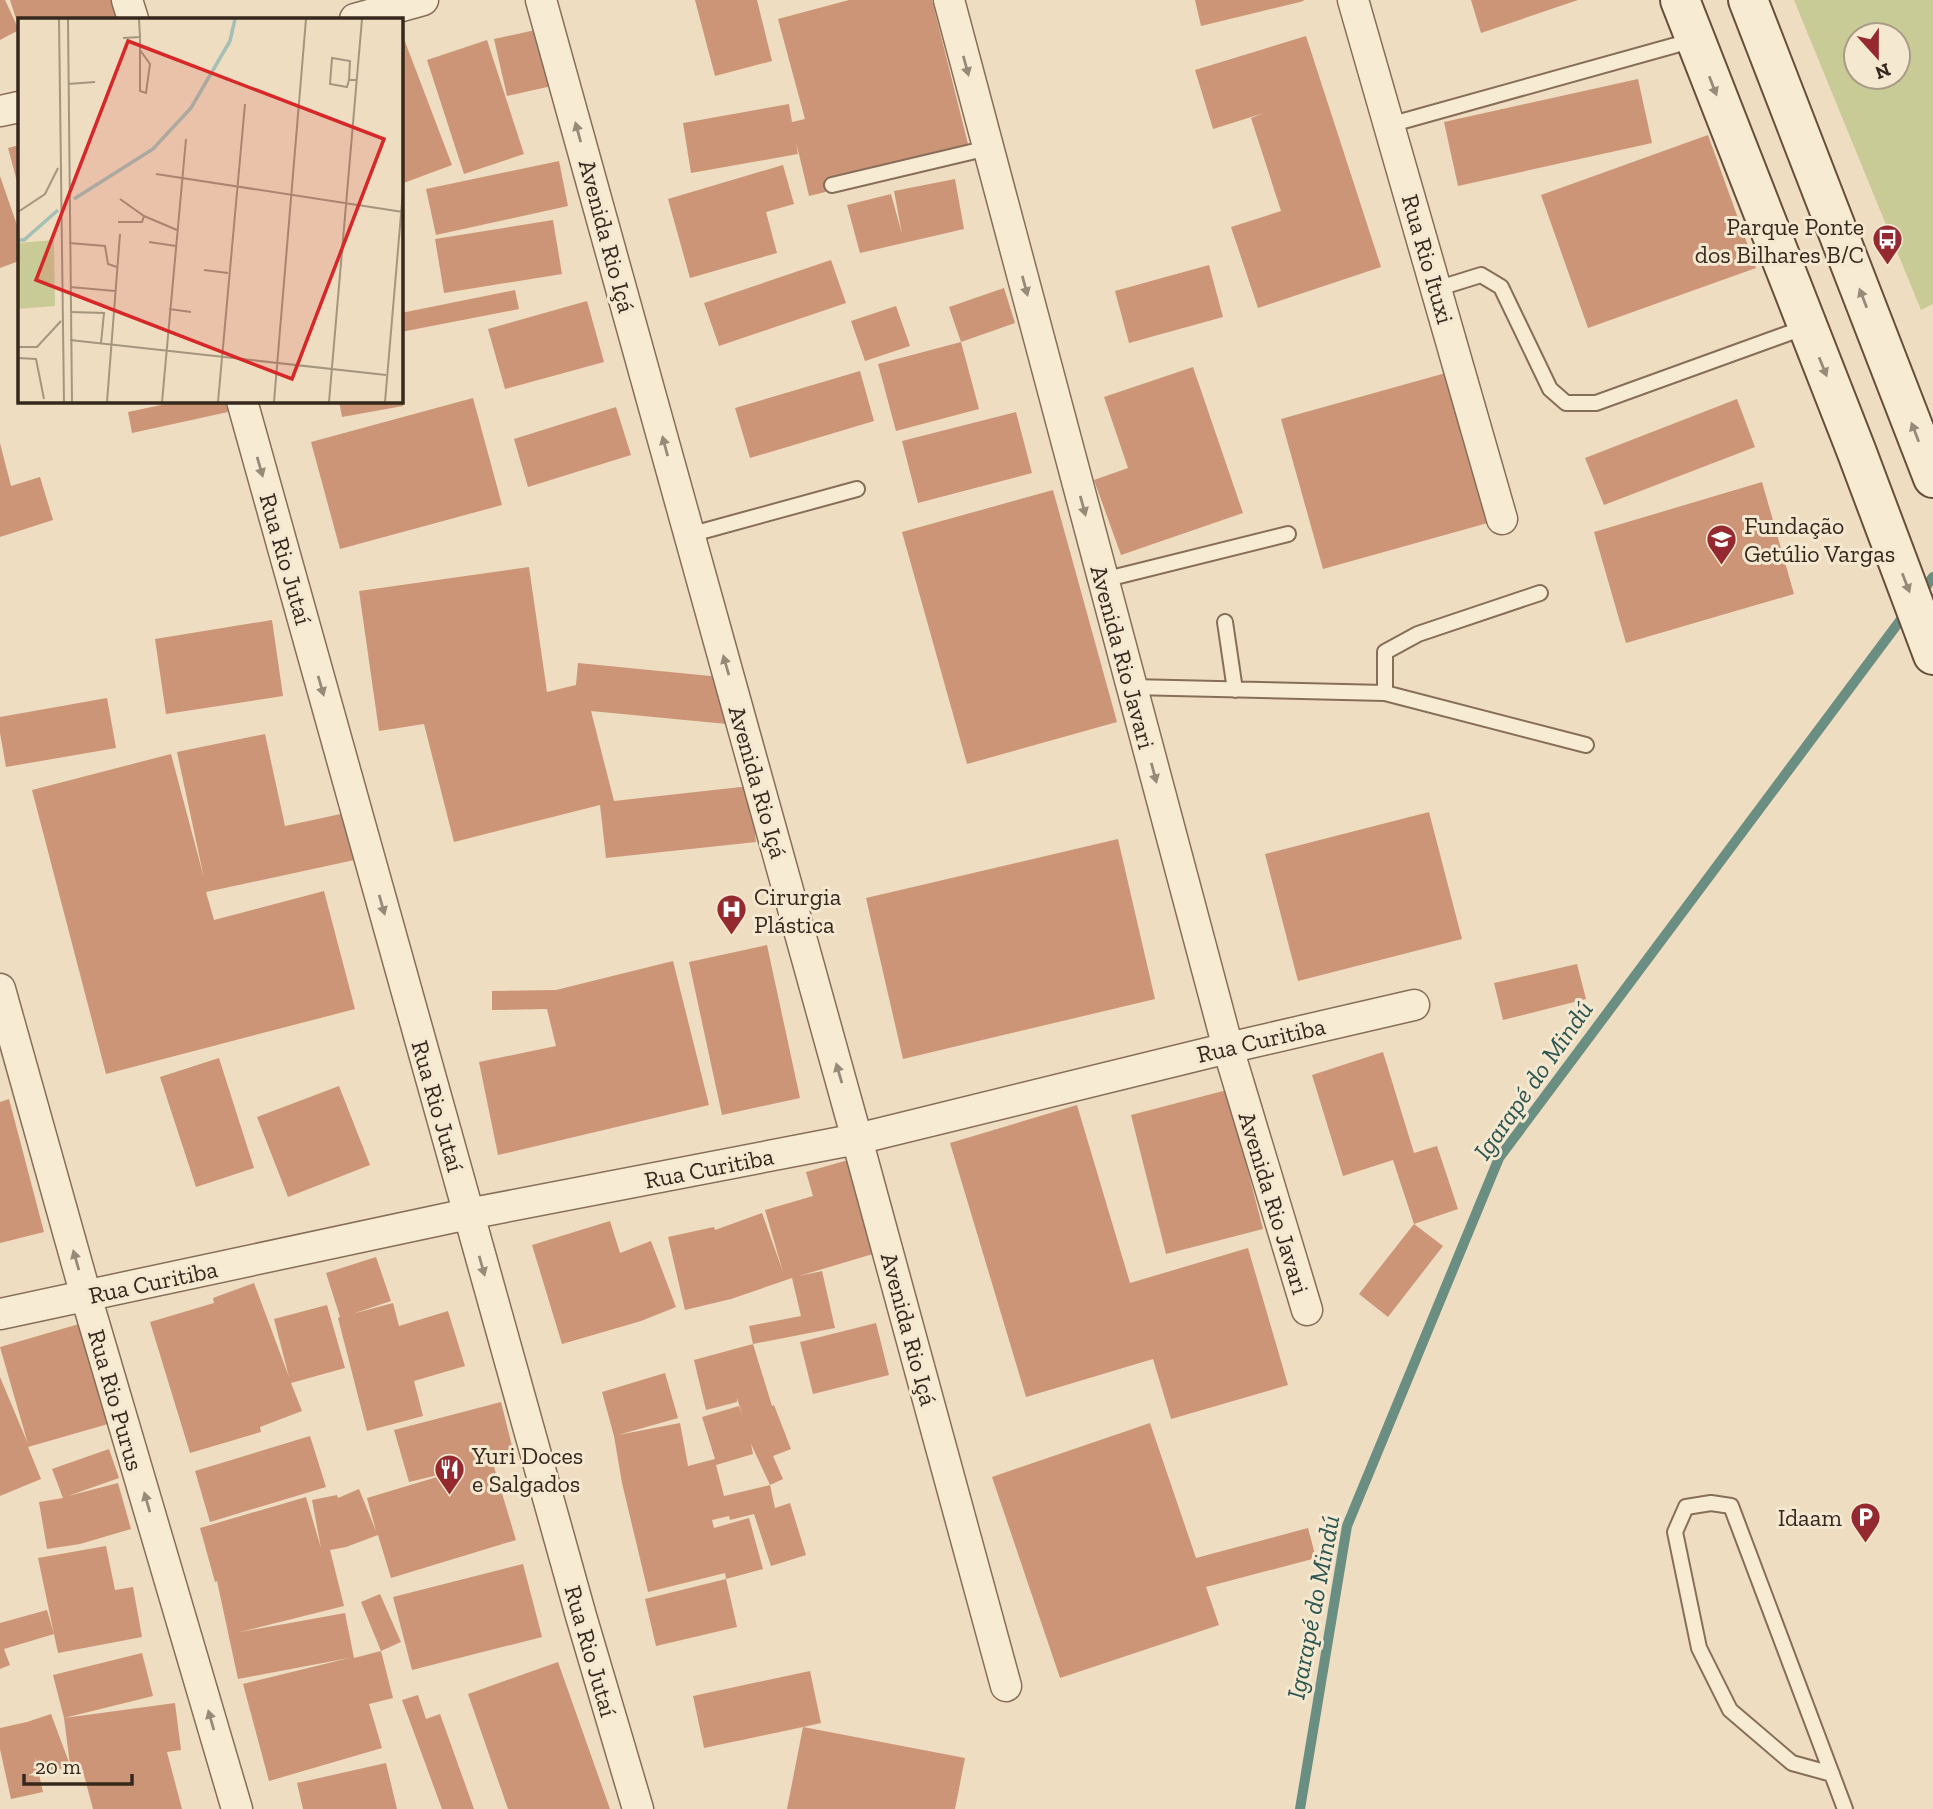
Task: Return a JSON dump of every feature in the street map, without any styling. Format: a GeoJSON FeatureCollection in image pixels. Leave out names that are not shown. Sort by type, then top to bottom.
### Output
{"type":"FeatureCollection","features":[{"type":"Feature","properties":{"kind":"main road"},"geometry":{"type":"LineString","coordinates":[[1679,0],[1856,450],[1933,655]]}},
{"type":"Feature","properties":{"kind":"main road"},"geometry":{"type":"LineString","coordinates":[[1748,0],[1933,478]]}},
{"type":"Feature","properties":{"kind":"street"},"geometry":{"type":"LineString","coordinates":[[127,0],[133,18]]}},
{"type":"Feature","properties":{"kind":"street"},"geometry":{"type":"LineString","coordinates":[[359,18],[423,0]]}},
{"type":"Feature","properties":{"kind":"street","name":"Avenida Rio Içá"},"geometry":{"type":"LineString","coordinates":[[541,0],[1006,1686]]}},
{"type":"Feature","properties":{"kind":"street","name":"Avenida Rio Javari"},"geometry":{"type":"LineString","coordinates":[[949,0],[1227,1048],[1307,1310]]}},
{"type":"Feature","properties":{"kind":"street","name":"Rua Rio Ituxi"},"geometry":{"type":"LineString","coordinates":[[1353,0],[1502,519]]}},
{"type":"Feature","properties":{"kind":"street"},"geometry":{"type":"LineString","coordinates":[[0,111],[18,107]]}},
{"type":"Feature","properties":{"kind":"street","name":"Rua Rio Jutaí"},"geometry":{"type":"LineString","coordinates":[[242,402],[577,1602],[638,1809]]}},
{"type":"Feature","properties":{"kind":"street","name":"Rua Rio Purus"},"geometry":{"type":"LineString","coordinates":[[0,989],[86,1296],[237,1809]]}},
{"type":"Feature","properties":{"kind":"street","name":"Rua Curitiba"},"geometry":{"type":"LineString","coordinates":[[0,1314],[468,1214],[857,1139],[1414,1005]]}},
{"type":"Feature","properties":{"kind":"lane"},"geometry":{"type":"LineString","coordinates":[[1389,125],[1695,40]]}},
{"type":"Feature","properties":{"kind":"lane"},"geometry":{"type":"LineString","coordinates":[[832,185],[988,148]]}},
{"type":"Feature","properties":{"kind":"lane"},"geometry":{"type":"LineString","coordinates":[[1436,289],[1480,275],[1501,287],[1550,389],[1566,402],[1596,403],[1807,327]]}},
{"type":"Feature","properties":{"kind":"lane"},"geometry":{"type":"LineString","coordinates":[[690,535],[857,489]]}},
{"type":"Feature","properties":{"kind":"lane"},"geometry":{"type":"LineString","coordinates":[[1103,580],[1288,534]]}},
{"type":"Feature","properties":{"kind":"lane"},"geometry":{"type":"LineString","coordinates":[[1385,693],[1385,652],[1418,634],[1540,593]]}},
{"type":"Feature","properties":{"kind":"lane"},"geometry":{"type":"LineString","coordinates":[[1225,622],[1235,690]]}},
{"type":"Feature","properties":{"kind":"lane"},"geometry":{"type":"LineString","coordinates":[[1131,687],[1385,693],[1586,745]]}},
{"type":"Feature","properties":{"kind":"lane"},"geometry":{"type":"LineString","coordinates":[[1832,1774],[1792,1763],[1730,1710],[1699,1648],[1675,1532],[1686,1507],[1711,1503],[1731,1506],[1832,1774],[1845,1809]]}},
{"type":"Feature","properties":{"kind":"green space"},"geometry":{"type":"Polygon","coordinates":[[[1794,0],[1933,0],[1933,304],[1921,310],[1794,0]]]}},
{"type":"Feature","properties":{"kind":"building"},"geometry":{"type":"Polygon","coordinates":[[[0,0],[5,0],[18,31],[0,40],[0,0]]]}},
{"type":"Feature","properties":{"kind":"building"},"geometry":{"type":"Polygon","coordinates":[[[10,0],[113,0],[119,18],[18,18],[18,25],[10,0]]]}},
{"type":"Feature","properties":{"kind":"building"},"geometry":{"type":"Polygon","coordinates":[[[695,0],[757,0],[772,61],[715,76],[695,0]]]}},
{"type":"Feature","properties":{"kind":"building"},"geometry":{"type":"Polygon","coordinates":[[[849,0],[932,0],[971,156],[809,196],[796,142],[798,154],[691,173],[683,123],[789,104],[792,122],[805,119],[778,19],[849,0]]]}},
{"type":"Feature","properties":{"kind":"building"},"geometry":{"type":"Polygon","coordinates":[[[1195,0],[1303,0],[1304,1],[1201,26],[1195,0]]]}},
{"type":"Feature","properties":{"kind":"building"},"geometry":{"type":"Polygon","coordinates":[[[1471,0],[1578,0],[1481,33],[1471,0]]]}},
{"type":"Feature","properties":{"kind":"building"},"geometry":{"type":"Polygon","coordinates":[[[540,29],[552,86],[507,96],[494,39],[540,29]]]}},
{"type":"Feature","properties":{"kind":"building"},"geometry":{"type":"Polygon","coordinates":[[[402,34],[452,165],[402,184],[402,34]]]}},
{"type":"Feature","properties":{"kind":"building"},"geometry":{"type":"Polygon","coordinates":[[[1306,36],[1381,267],[1258,308],[1231,227],[1281,211],[1251,118],[1264,113],[1213,129],[1195,70],[1306,36]]]}},
{"type":"Feature","properties":{"kind":"building"},"geometry":{"type":"Polygon","coordinates":[[[487,40],[524,154],[464,174],[427,60],[487,40]]]}},
{"type":"Feature","properties":{"kind":"building"},"geometry":{"type":"Polygon","coordinates":[[[1638,79],[1652,143],[1458,186],[1444,122],[1638,79]]]}},
{"type":"Feature","properties":{"kind":"building"},"geometry":{"type":"Polygon","coordinates":[[[1708,135],[1756,268],[1588,328],[1541,195],[1708,135]]]}},
{"type":"Feature","properties":{"kind":"building"},"geometry":{"type":"Polygon","coordinates":[[[18,145],[18,185],[8,148],[18,145]]]}},
{"type":"Feature","properties":{"kind":"building"},"geometry":{"type":"Polygon","coordinates":[[[559,161],[568,206],[436,235],[426,189],[559,161]]]}},
{"type":"Feature","properties":{"kind":"building"},"geometry":{"type":"Polygon","coordinates":[[[783,165],[794,204],[766,212],[777,253],[690,278],[668,199],[783,165]]]}},
{"type":"Feature","properties":{"kind":"building"},"geometry":{"type":"Polygon","coordinates":[[[0,176],[18,228],[18,261],[0,268],[0,176]]]}},
{"type":"Feature","properties":{"kind":"building"},"geometry":{"type":"Polygon","coordinates":[[[955,179],[964,229],[860,253],[847,205],[891,194],[902,234],[894,191],[955,179]]]}},
{"type":"Feature","properties":{"kind":"building"},"geometry":{"type":"Polygon","coordinates":[[[553,220],[562,274],[444,293],[435,239],[553,220]]]}},
{"type":"Feature","properties":{"kind":"building"},"geometry":{"type":"Polygon","coordinates":[[[831,260],[846,303],[719,346],[704,303],[831,260]]]}},
{"type":"Feature","properties":{"kind":"building"},"geometry":{"type":"Polygon","coordinates":[[[1209,265],[1223,317],[1129,343],[1115,291],[1209,265]]]}},
{"type":"Feature","properties":{"kind":"building"},"geometry":{"type":"Polygon","coordinates":[[[1004,288],[1015,323],[961,342],[949,307],[1004,288]]]}},
{"type":"Feature","properties":{"kind":"building"},"geometry":{"type":"Polygon","coordinates":[[[515,290],[519,309],[402,332],[402,313],[515,290]]]}},
{"type":"Feature","properties":{"kind":"building"},"geometry":{"type":"Polygon","coordinates":[[[587,301],[604,362],[505,389],[488,329],[587,301]]]}},
{"type":"Feature","properties":{"kind":"building"},"geometry":{"type":"Polygon","coordinates":[[[896,306],[910,346],[865,361],[851,321],[896,306]]]}},
{"type":"Feature","properties":{"kind":"building"},"geometry":{"type":"Polygon","coordinates":[[[961,342],[979,409],[896,431],[878,364],[961,342]]]}},
{"type":"Feature","properties":{"kind":"building"},"geometry":{"type":"Polygon","coordinates":[[[1193,367],[1243,513],[1121,555],[1094,480],[1128,468],[1104,397],[1193,367]]]}},
{"type":"Feature","properties":{"kind":"building"},"geometry":{"type":"Polygon","coordinates":[[[1460,369],[1502,519],[1323,569],[1281,419],[1460,369]]]}},
{"type":"Feature","properties":{"kind":"building"},"geometry":{"type":"Polygon","coordinates":[[[860,371],[874,421],[750,458],[735,408],[860,371]]]}},
{"type":"Feature","properties":{"kind":"building"},"geometry":{"type":"Polygon","coordinates":[[[473,398],[502,505],[340,549],[311,442],[473,398]]]}},
{"type":"Feature","properties":{"kind":"building"},"geometry":{"type":"Polygon","coordinates":[[[1737,399],[1755,447],[1604,505],[1585,458],[1737,399]]]}},
{"type":"Feature","properties":{"kind":"building"},"geometry":{"type":"Polygon","coordinates":[[[403,401],[403,406],[342,417],[339,402],[403,401]]]}},
{"type":"Feature","properties":{"kind":"building"},"geometry":{"type":"Polygon","coordinates":[[[175,402],[225,402],[228,412],[132,433],[128,412],[175,402]]]}},
{"type":"Feature","properties":{"kind":"building"},"geometry":{"type":"Polygon","coordinates":[[[616,407],[631,455],[528,487],[514,439],[616,407]]]}},
{"type":"Feature","properties":{"kind":"building"},"geometry":{"type":"Polygon","coordinates":[[[1016,412],[1032,473],[918,503],[902,441],[1016,412]]]}},
{"type":"Feature","properties":{"kind":"building"},"geometry":{"type":"Polygon","coordinates":[[[0,443],[11,486],[40,477],[53,520],[0,537],[0,443]]]}},
{"type":"Feature","properties":{"kind":"building"},"geometry":{"type":"Polygon","coordinates":[[[1762,482],[1794,594],[1626,643],[1594,532],[1762,482]]]}},
{"type":"Feature","properties":{"kind":"building"},"geometry":{"type":"Polygon","coordinates":[[[1053,490],[1117,722],[967,764],[902,532],[1053,490]]]}},
{"type":"Feature","properties":{"kind":"building"},"geometry":{"type":"Polygon","coordinates":[[[529,567],[547,692],[576,685],[578,663],[731,678],[727,724],[591,711],[614,801],[750,786],[756,842],[606,858],[600,805],[454,842],[424,724],[379,731],[359,591],[529,567]]]}},
{"type":"Feature","properties":{"kind":"building"},"geometry":{"type":"Polygon","coordinates":[[[272,620],[283,696],[166,714],[155,639],[272,620]]]}},
{"type":"Feature","properties":{"kind":"building"},"geometry":{"type":"Polygon","coordinates":[[[107,698],[116,748],[6,767],[0,717],[107,698]]]}},
{"type":"Feature","properties":{"kind":"building"},"geometry":{"type":"Polygon","coordinates":[[[265,734],[285,826],[350,812],[359,859],[206,892],[214,920],[324,891],[355,1009],[106,1074],[32,790],[171,754],[204,878],[177,752],[265,734]]]}},
{"type":"Feature","properties":{"kind":"building"},"geometry":{"type":"Polygon","coordinates":[[[1429,812],[1462,939],[1298,981],[1265,854],[1429,812]]]}},
{"type":"Feature","properties":{"kind":"building"},"geometry":{"type":"Polygon","coordinates":[[[1118,839],[1155,999],[903,1059],[866,898],[1118,839]]]}},
{"type":"Feature","properties":{"kind":"building"},"geometry":{"type":"Polygon","coordinates":[[[767,945],[800,1098],[722,1115],[689,962],[767,945]]]}},
{"type":"Feature","properties":{"kind":"building"},"geometry":{"type":"Polygon","coordinates":[[[673,961],[709,1105],[498,1155],[479,1062],[556,1046],[547,1009],[492,1010],[492,991],[556,990],[673,961]]]}},
{"type":"Feature","properties":{"kind":"building"},"geometry":{"type":"Polygon","coordinates":[[[1577,964],[1586,999],[1503,1020],[1494,983],[1577,964]]]}},
{"type":"Feature","properties":{"kind":"building"},"geometry":{"type":"Polygon","coordinates":[[[1383,1052],[1414,1153],[1437,1146],[1458,1209],[1414,1224],[1393,1160],[1343,1176],[1312,1075],[1383,1052]]]}},
{"type":"Feature","properties":{"kind":"building"},"geometry":{"type":"Polygon","coordinates":[[[219,1058],[254,1168],[196,1187],[160,1077],[219,1058]]]}},
{"type":"Feature","properties":{"kind":"building"},"geometry":{"type":"Polygon","coordinates":[[[339,1086],[370,1165],[288,1197],[257,1117],[339,1086]]]}},
{"type":"Feature","properties":{"kind":"building"},"geometry":{"type":"Polygon","coordinates":[[[1227,1090],[1263,1229],[1166,1254],[1131,1115],[1227,1090]]]}},
{"type":"Feature","properties":{"kind":"building"},"geometry":{"type":"Polygon","coordinates":[[[9,1099],[44,1232],[0,1243],[0,1102],[9,1099]]]}},
{"type":"Feature","properties":{"kind":"building"},"geometry":{"type":"Polygon","coordinates":[[[1077,1105],[1130,1283],[1248,1248],[1288,1385],[1171,1419],[1153,1359],[1026,1397],[950,1143],[1077,1105]]]}},
{"type":"Feature","properties":{"kind":"building"},"geometry":{"type":"Polygon","coordinates":[[[855,1158],[883,1251],[799,1276],[822,1271],[835,1328],[753,1344],[749,1326],[801,1316],[792,1278],[731,1299],[685,1310],[668,1237],[714,1227],[715,1230],[762,1213],[783,1272],[765,1210],[813,1196],[806,1172],[855,1158]]]}},
{"type":"Feature","properties":{"kind":"building"},"geometry":{"type":"Polygon","coordinates":[[[610,1221],[620,1253],[651,1241],[676,1307],[641,1321],[562,1344],[532,1245],[610,1221]]]}},
{"type":"Feature","properties":{"kind":"building"},"geometry":{"type":"Polygon","coordinates":[[[1414,1224],[1443,1246],[1388,1317],[1359,1294],[1414,1224]]]}},
{"type":"Feature","properties":{"kind":"building"},"geometry":{"type":"Polygon","coordinates":[[[376,1257],[391,1301],[352,1314],[393,1303],[399,1326],[448,1311],[465,1366],[414,1381],[423,1416],[367,1431],[338,1318],[340,1317],[326,1273],[376,1257]]]}},
{"type":"Feature","properties":{"kind":"building"},"geometry":{"type":"Polygon","coordinates":[[[254,1283],[289,1377],[274,1319],[327,1305],[345,1368],[291,1383],[302,1411],[260,1427],[261,1432],[190,1453],[150,1322],[214,1303],[213,1298],[254,1283]]]}},
{"type":"Feature","properties":{"kind":"building"},"geometry":{"type":"Polygon","coordinates":[[[876,1323],[889,1375],[813,1394],[800,1342],[876,1323]]]}},
{"type":"Feature","properties":{"kind":"building"},"geometry":{"type":"Polygon","coordinates":[[[79,1324],[108,1424],[28,1447],[41,1479],[0,1496],[0,1377],[28,1444],[0,1347],[79,1324]]]}},
{"type":"Feature","properties":{"kind":"building"},"geometry":{"type":"Polygon","coordinates":[[[753,1344],[772,1406],[774,1405],[791,1449],[773,1456],[783,1479],[770,1485],[775,1508],[790,1503],[806,1555],[771,1566],[754,1514],[730,1520],[729,1516],[712,1520],[714,1528],[749,1518],[763,1569],[726,1579],[725,1573],[648,1592],[602,1392],[665,1373],[678,1418],[618,1435],[680,1423],[688,1466],[715,1459],[702,1417],[739,1406],[743,1417],[737,1398],[737,1402],[706,1410],[694,1360],[753,1344]],[[751,1444],[753,1454],[716,1465],[724,1496],[770,1485],[751,1444]]]}},
{"type":"Feature","properties":{"kind":"building"},"geometry":{"type":"Polygon","coordinates":[[[501,1402],[514,1454],[492,1460],[516,1540],[391,1578],[378,1535],[330,1550],[344,1606],[240,1632],[345,1613],[354,1658],[381,1651],[393,1698],[369,1704],[382,1748],[269,1781],[243,1684],[349,1658],[238,1679],[217,1581],[215,1582],[200,1528],[306,1497],[321,1548],[312,1500],[337,1495],[338,1498],[359,1489],[376,1531],[367,1498],[467,1468],[409,1482],[394,1430],[501,1402]]]}},
{"type":"Feature","properties":{"kind":"building"},"geometry":{"type":"Polygon","coordinates":[[[1150,1423],[1196,1558],[1308,1528],[1316,1558],[1206,1587],[1219,1625],[1060,1678],[992,1477],[1150,1423]]]}},
{"type":"Feature","properties":{"kind":"building"},"geometry":{"type":"Polygon","coordinates":[[[310,1436],[326,1487],[210,1522],[195,1471],[310,1436]]]}},
{"type":"Feature","properties":{"kind":"building"},"geometry":{"type":"Polygon","coordinates":[[[109,1449],[119,1478],[68,1496],[118,1483],[131,1529],[80,1544],[47,1549],[39,1502],[63,1498],[52,1469],[109,1449]]]}},
{"type":"Feature","properties":{"kind":"building"},"geometry":{"type":"Polygon","coordinates":[[[106,1546],[115,1590],[133,1587],[142,1637],[58,1653],[38,1558],[106,1546]]]}},
{"type":"Feature","properties":{"kind":"building"},"geometry":{"type":"Polygon","coordinates":[[[523,1564],[542,1637],[412,1670],[393,1597],[523,1564]]]}},
{"type":"Feature","properties":{"kind":"building"},"geometry":{"type":"Polygon","coordinates":[[[726,1579],[737,1627],[656,1646],[645,1599],[726,1579]]]}},
{"type":"Feature","properties":{"kind":"building"},"geometry":{"type":"Polygon","coordinates":[[[380,1594],[401,1642],[381,1651],[361,1602],[380,1594]]]}},
{"type":"Feature","properties":{"kind":"building"},"geometry":{"type":"Polygon","coordinates":[[[47,1610],[54,1634],[4,1649],[10,1665],[0,1669],[0,1623],[47,1610]]]}},
{"type":"Feature","properties":{"kind":"building"},"geometry":{"type":"Polygon","coordinates":[[[142,1653],[153,1696],[64,1718],[53,1675],[142,1653]]]}},
{"type":"Feature","properties":{"kind":"building"},"geometry":{"type":"Polygon","coordinates":[[[558,1662],[610,1809],[508,1809],[468,1694],[558,1662]]]}},
{"type":"Feature","properties":{"kind":"building"},"geometry":{"type":"Polygon","coordinates":[[[810,1671],[821,1723],[704,1748],[693,1696],[810,1671]]]}},
{"type":"Feature","properties":{"kind":"building"},"geometry":{"type":"Polygon","coordinates":[[[418,1695],[426,1719],[440,1714],[474,1809],[442,1809],[402,1700],[418,1695]]]}},
{"type":"Feature","properties":{"kind":"building"},"geometry":{"type":"Polygon","coordinates":[[[175,1703],[181,1750],[167,1752],[182,1809],[93,1809],[81,1764],[70,1765],[64,1718],[175,1703]]]}},
{"type":"Feature","properties":{"kind":"building"},"geometry":{"type":"Polygon","coordinates":[[[51,1714],[70,1765],[42,1776],[35,1757],[43,1792],[11,1799],[0,1749],[0,1728],[51,1714]]]}},
{"type":"Feature","properties":{"kind":"building"},"geometry":{"type":"Polygon","coordinates":[[[803,1727],[965,1758],[955,1809],[787,1809],[803,1727]]]}},
{"type":"Feature","properties":{"kind":"building"},"geometry":{"type":"Polygon","coordinates":[[[386,1763],[397,1809],[303,1809],[297,1783],[386,1763]]]}},
{"type":"Feature","properties":{"kind":"waterway","name":"Igarapé do Mindú"},"geometry":{"type":"LineString","coordinates":[[1920,595],[1933,577]]}},
{"type":"Feature","properties":{"kind":"waterway","name":"Igarapé do Mindú"},"geometry":{"type":"LineString","coordinates":[[1300,1809],[1347,1526],[1499,1158],[1908,610]]}},
{"type":"Feature","properties":{"kind":"place","name":"Parque Ponte dos Bilhares B/C"},"geometry":{"type":"Point","coordinates":[1887,267]}},
{"type":"Feature","properties":{"kind":"place","name":"Fundação Getúlio Vargas"},"geometry":{"type":"Point","coordinates":[1721,566]}},
{"type":"Feature","properties":{"kind":"place","name":"Cirurgia Plástica"},"geometry":{"type":"Point","coordinates":[731,937]}},
{"type":"Feature","properties":{"kind":"place","name":"Yuri Doces e Salgados"},"geometry":{"type":"Point","coordinates":[449,1496]}},
{"type":"Feature","properties":{"kind":"place","name":"Idaam"},"geometry":{"type":"Point","coordinates":[1865,1544]}}]}
